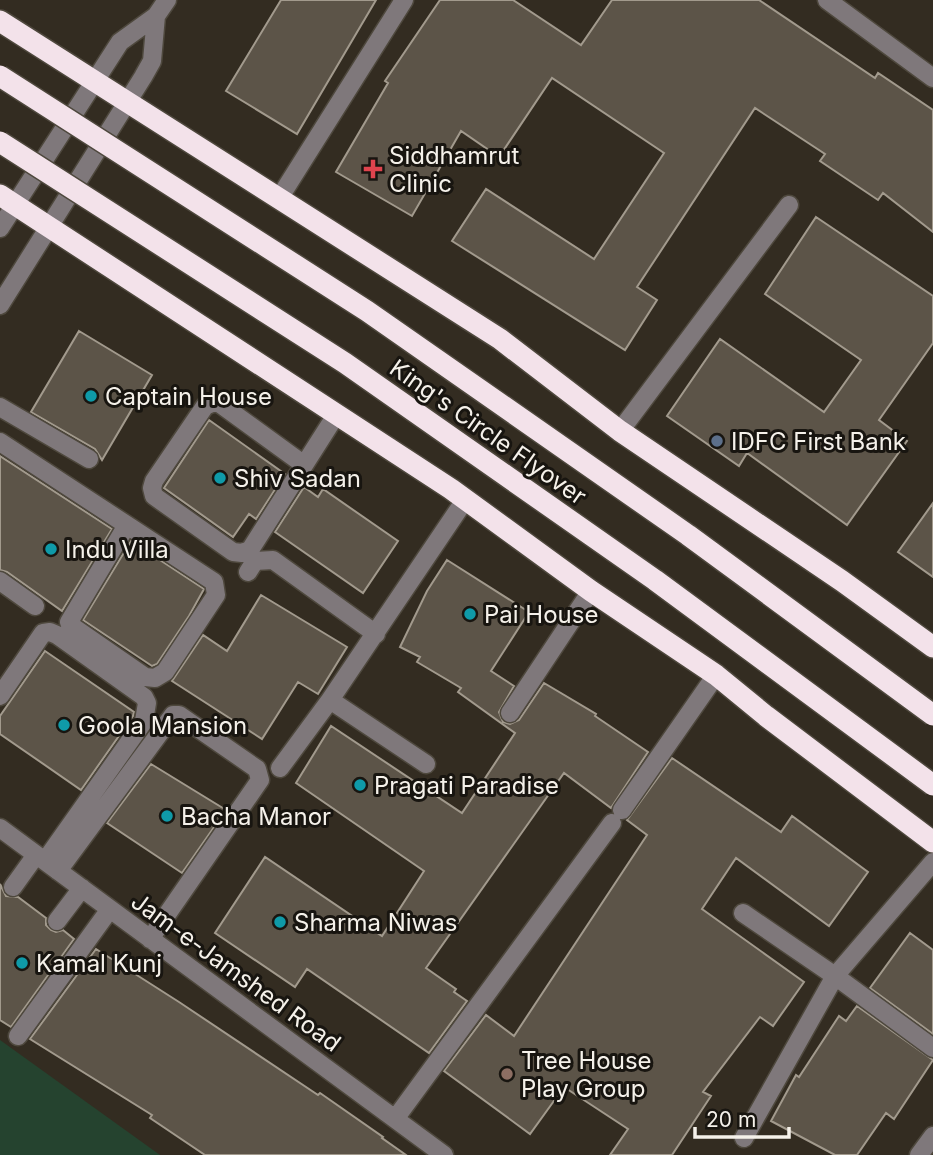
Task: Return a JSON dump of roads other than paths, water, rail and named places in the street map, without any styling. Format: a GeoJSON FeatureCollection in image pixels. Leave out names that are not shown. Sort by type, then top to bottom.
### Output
{"type":"FeatureCollection","features":[{"type":"Feature","properties":{"kind":"highway"},"geometry":{"type":"LineString","coordinates":[[0,21],[500,339],[620,431],[842,581],[933,648]]}},
{"type":"Feature","properties":{"kind":"highway","name":"King's Circle Flyover"},"geometry":{"type":"LineString","coordinates":[[0,76],[379,318],[688,535],[933,715]]}},
{"type":"Feature","properties":{"kind":"highway","name":"King's Circle Flyover"},"geometry":{"type":"LineString","coordinates":[[0,142],[345,363],[655,580],[933,785]]}},
{"type":"Feature","properties":{"kind":"highway"},"geometry":{"type":"LineString","coordinates":[[8,200],[465,500],[591,591],[716,675],[933,842]]}},
{"type":"Feature","properties":{"kind":"street"},"geometry":{"type":"LineString","coordinates":[[0,228],[8,200],[120,43],[156,16],[167,0]]}},
{"type":"Feature","properties":{"kind":"street"},"geometry":{"type":"LineString","coordinates":[[280,197],[404,0]]}},
{"type":"Feature","properties":{"kind":"street"},"geometry":{"type":"LineString","coordinates":[[827,0],[933,78]]}},
{"type":"Feature","properties":{"kind":"street"},"geometry":{"type":"LineString","coordinates":[[0,305],[152,61],[156,16]]}},
{"type":"Feature","properties":{"kind":"street"},"geometry":{"type":"LineString","coordinates":[[620,431],[789,205]]}},
{"type":"Feature","properties":{"kind":"street"},"geometry":{"type":"LineString","coordinates":[[303,464],[219,403],[212,403],[205,406],[154,481],[152,488],[154,496],[233,552],[242,554],[250,550],[336,415]]}},
{"type":"Feature","properties":{"kind":"street"},"geometry":{"type":"LineString","coordinates":[[0,407],[89,459]]}},
{"type":"Feature","properties":{"kind":"street"},"geometry":{"type":"LineString","coordinates":[[0,442],[127,525],[216,585],[216,594],[194,628],[165,672],[155,678],[145,677],[70,625],[70,619],[127,525]]}},
{"type":"Feature","properties":{"kind":"street"},"geometry":{"type":"LineString","coordinates":[[280,768],[376,634],[465,500]]}},
{"type":"Feature","properties":{"kind":"street"},"geometry":{"type":"LineString","coordinates":[[248,572],[255,561],[273,560],[376,634]]}},
{"type":"Feature","properties":{"kind":"street"},"geometry":{"type":"LineString","coordinates":[[0,581],[35,606]]}},
{"type":"Feature","properties":{"kind":"street"},"geometry":{"type":"LineString","coordinates":[[510,713],[591,591]]}},
{"type":"Feature","properties":{"kind":"street"},"geometry":{"type":"LineString","coordinates":[[0,696],[43,634],[50,632],[144,697],[148,704],[144,722],[46,862]]}},
{"type":"Feature","properties":{"kind":"street"},"geometry":{"type":"LineString","coordinates":[[395,1119],[617,817],[716,675]]}},
{"type":"Feature","properties":{"kind":"street"},"geometry":{"type":"LineString","coordinates":[[330,700],[426,764]]}},
{"type":"Feature","properties":{"kind":"street"},"geometry":{"type":"LineString","coordinates":[[13,887],[46,862],[173,715],[179,715],[257,769],[260,780],[150,939]]}},
{"type":"Feature","properties":{"kind":"street","name":"Jam-e-Jamshed Road"},"geometry":{"type":"LineString","coordinates":[[0,828],[444,1155]]}},
{"type":"Feature","properties":{"kind":"street"},"geometry":{"type":"LineString","coordinates":[[744,1138],[835,976],[933,862]]}},
{"type":"Feature","properties":{"kind":"street"},"geometry":{"type":"LineString","coordinates":[[57,921],[82,888]]}},
{"type":"Feature","properties":{"kind":"street"},"geometry":{"type":"LineString","coordinates":[[18,1037],[110,909]]}},
{"type":"Feature","properties":{"kind":"street"},"geometry":{"type":"LineString","coordinates":[[743,913],[933,1048]]}},
{"type":"Feature","properties":{"kind":"street"},"geometry":{"type":"LineString","coordinates":[[33,984],[48,995]]}},
{"type":"Feature","properties":{"kind":"street"},"geometry":{"type":"LineString","coordinates":[[919,1155],[933,1136]]}},
{"type":"Feature","properties":{"kind":"place","name":"Siddhamrut Clinic"},"geometry":{"type":"Point","coordinates":[373,169]}},
{"type":"Feature","properties":{"kind":"place","name":"Captain House"},"geometry":{"type":"Point","coordinates":[91,396]}},
{"type":"Feature","properties":{"kind":"place","name":"IDFC First Bank"},"geometry":{"type":"Point","coordinates":[717,441]}},
{"type":"Feature","properties":{"kind":"place","name":"Shiv Sadan"},"geometry":{"type":"Point","coordinates":[220,478]}},
{"type":"Feature","properties":{"kind":"place","name":"Indu Villa"},"geometry":{"type":"Point","coordinates":[51,549]}},
{"type":"Feature","properties":{"kind":"place","name":"Pai House"},"geometry":{"type":"Point","coordinates":[470,614]}},
{"type":"Feature","properties":{"kind":"place","name":"Goola Mansion"},"geometry":{"type":"Point","coordinates":[64,725]}},
{"type":"Feature","properties":{"kind":"place","name":"Pragati Paradise"},"geometry":{"type":"Point","coordinates":[360,785]}},
{"type":"Feature","properties":{"kind":"place","name":"Bacha Manor"},"geometry":{"type":"Point","coordinates":[167,816]}},
{"type":"Feature","properties":{"kind":"place","name":"Sharma Niwas"},"geometry":{"type":"Point","coordinates":[280,922]}},
{"type":"Feature","properties":{"kind":"place","name":"Kamal Kunj"},"geometry":{"type":"Point","coordinates":[22,963]}},
{"type":"Feature","properties":{"kind":"place","name":"Tree House Play Group"},"geometry":{"type":"Point","coordinates":[507,1074]}}]}
